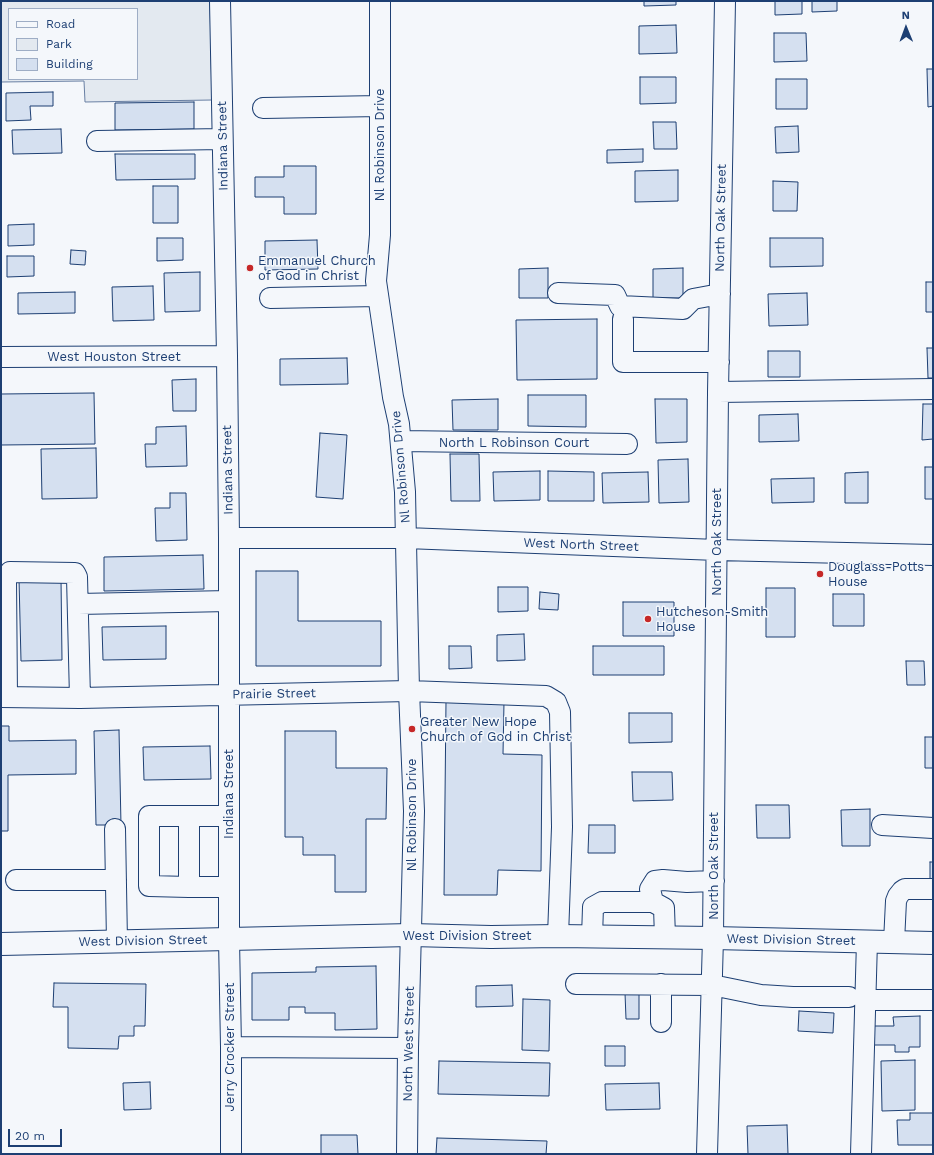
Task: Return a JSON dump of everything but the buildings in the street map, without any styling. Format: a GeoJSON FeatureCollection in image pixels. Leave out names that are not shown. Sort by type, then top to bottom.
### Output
{"type":"FeatureCollection","features":[{"type":"Feature","properties":{"kind":"main road","name":"West Division Street"},"geometry":{"type":"LineString","coordinates":[[1,944],[411,935],[491,937],[665,937],[933,943]]}},
{"type":"Feature","properties":{"kind":"street","name":"Indiana Street"},"geometry":{"type":"LineString","coordinates":[[220,1],[229,538],[229,939]]}},
{"type":"Feature","properties":{"kind":"street","name":"Nl Robinson Drive"},"geometry":{"type":"LineString","coordinates":[[380,1],[380,235],[376,282],[399,424],[406,492],[414,810],[411,935]]}},
{"type":"Feature","properties":{"kind":"street","name":"North Oak Street"},"geometry":{"type":"LineString","coordinates":[[707,1154],[714,881],[718,392],[725,1]]}},
{"type":"Feature","properties":{"kind":"street"},"geometry":{"type":"LineString","coordinates":[[263,108],[380,106]]}},
{"type":"Feature","properties":{"kind":"street"},"geometry":{"type":"LineString","coordinates":[[97,141],[222,139]]}},
{"type":"Feature","properties":{"kind":"street"},"geometry":{"type":"LineString","coordinates":[[558,293],[615,295],[620,306],[683,309],[693,300],[720,294]]}},
{"type":"Feature","properties":{"kind":"street"},"geometry":{"type":"LineString","coordinates":[[270,298],[378,296]]}},
{"type":"Feature","properties":{"kind":"street"},"geometry":{"type":"LineString","coordinates":[[623,319],[623,362],[719,362]]}},
{"type":"Feature","properties":{"kind":"street","name":"West Houston Street"},"geometry":{"type":"LineString","coordinates":[[1,357],[227,356]]}},
{"type":"Feature","properties":{"kind":"street"},"geometry":{"type":"LineString","coordinates":[[718,392],[933,389]]}},
{"type":"Feature","properties":{"kind":"street","name":"North L Robinson Court"},"geometry":{"type":"LineString","coordinates":[[401,442],[627,444]]}},
{"type":"Feature","properties":{"kind":"street","name":"West North Street"},"geometry":{"type":"LineString","coordinates":[[229,538],[406,538],[717,550],[933,555]]}},
{"type":"Feature","properties":{"kind":"street"},"geometry":{"type":"LineString","coordinates":[[4,697],[6,578],[10,572],[75,573],[78,578],[80,698]]}},
{"type":"Feature","properties":{"kind":"street"},"geometry":{"type":"LineString","coordinates":[[78,604],[229,601]]}},
{"type":"Feature","properties":{"kind":"street","name":"Prairie Street"},"geometry":{"type":"LineString","coordinates":[[4,697],[80,698],[410,691],[546,696],[556,702],[560,712],[562,827],[558,936]]}},
{"type":"Feature","properties":{"kind":"street"},"geometry":{"type":"LineString","coordinates":[[229,816],[149,816],[149,886],[229,887]]}},
{"type":"Feature","properties":{"kind":"street"},"geometry":{"type":"LineString","coordinates":[[188,887],[189,817]]}},
{"type":"Feature","properties":{"kind":"street"},"geometry":{"type":"LineString","coordinates":[[882,825],[933,828]]}},
{"type":"Feature","properties":{"kind":"street"},"geometry":{"type":"LineString","coordinates":[[115,829],[117,942]]}},
{"type":"Feature","properties":{"kind":"street"},"geometry":{"type":"LineString","coordinates":[[16,880],[116,880]]}},
{"type":"Feature","properties":{"kind":"street"},"geometry":{"type":"LineString","coordinates":[[653,902],[650,889],[655,881],[714,881]]}},
{"type":"Feature","properties":{"kind":"street"},"geometry":{"type":"LineString","coordinates":[[894,942],[896,902],[898,896],[905,889],[933,890]]}},
{"type":"Feature","properties":{"kind":"street"},"geometry":{"type":"LineString","coordinates":[[592,937],[593,907],[602,902],[653,902],[664,908],[665,937]]}},
{"type":"Feature","properties":{"kind":"street","name":"North West Street"},"geometry":{"type":"LineString","coordinates":[[407,1154],[411,935]]}},
{"type":"Feature","properties":{"kind":"street","name":"Jerry Crocker Street"},"geometry":{"type":"LineString","coordinates":[[229,939],[231,1154]]}},
{"type":"Feature","properties":{"kind":"street"},"geometry":{"type":"LineString","coordinates":[[860,1154],[857,998],[867,941]]}},
{"type":"Feature","properties":{"kind":"street"},"geometry":{"type":"LineString","coordinates":[[576,984],[712,985],[761,995],[933,1000]]}},
{"type":"Feature","properties":{"kind":"street"},"geometry":{"type":"LineString","coordinates":[[661,984],[661,1022]]}},
{"type":"Feature","properties":{"kind":"street"},"geometry":{"type":"LineString","coordinates":[[231,1047],[408,1048]]}},
{"type":"Feature","properties":{"kind":"green space"},"geometry":{"type":"Polygon","coordinates":[[[1,1],[210,1],[212,100],[85,102],[84,81],[1,82],[1,1]]]}},
{"type":"Feature","properties":{"kind":"place","name":"Emmanuel Church of God in Christ"},"geometry":{"type":"Point","coordinates":[250,268]}},
{"type":"Feature","properties":{"kind":"place","name":"Douglass-Potts House"},"geometry":{"type":"Point","coordinates":[820,574]}},
{"type":"Feature","properties":{"kind":"place","name":"Hutcheson-Smith House"},"geometry":{"type":"Point","coordinates":[648,619]}},
{"type":"Feature","properties":{"kind":"place","name":"Greater New Hope Church of God in Christ"},"geometry":{"type":"Point","coordinates":[412,729]}}]}
